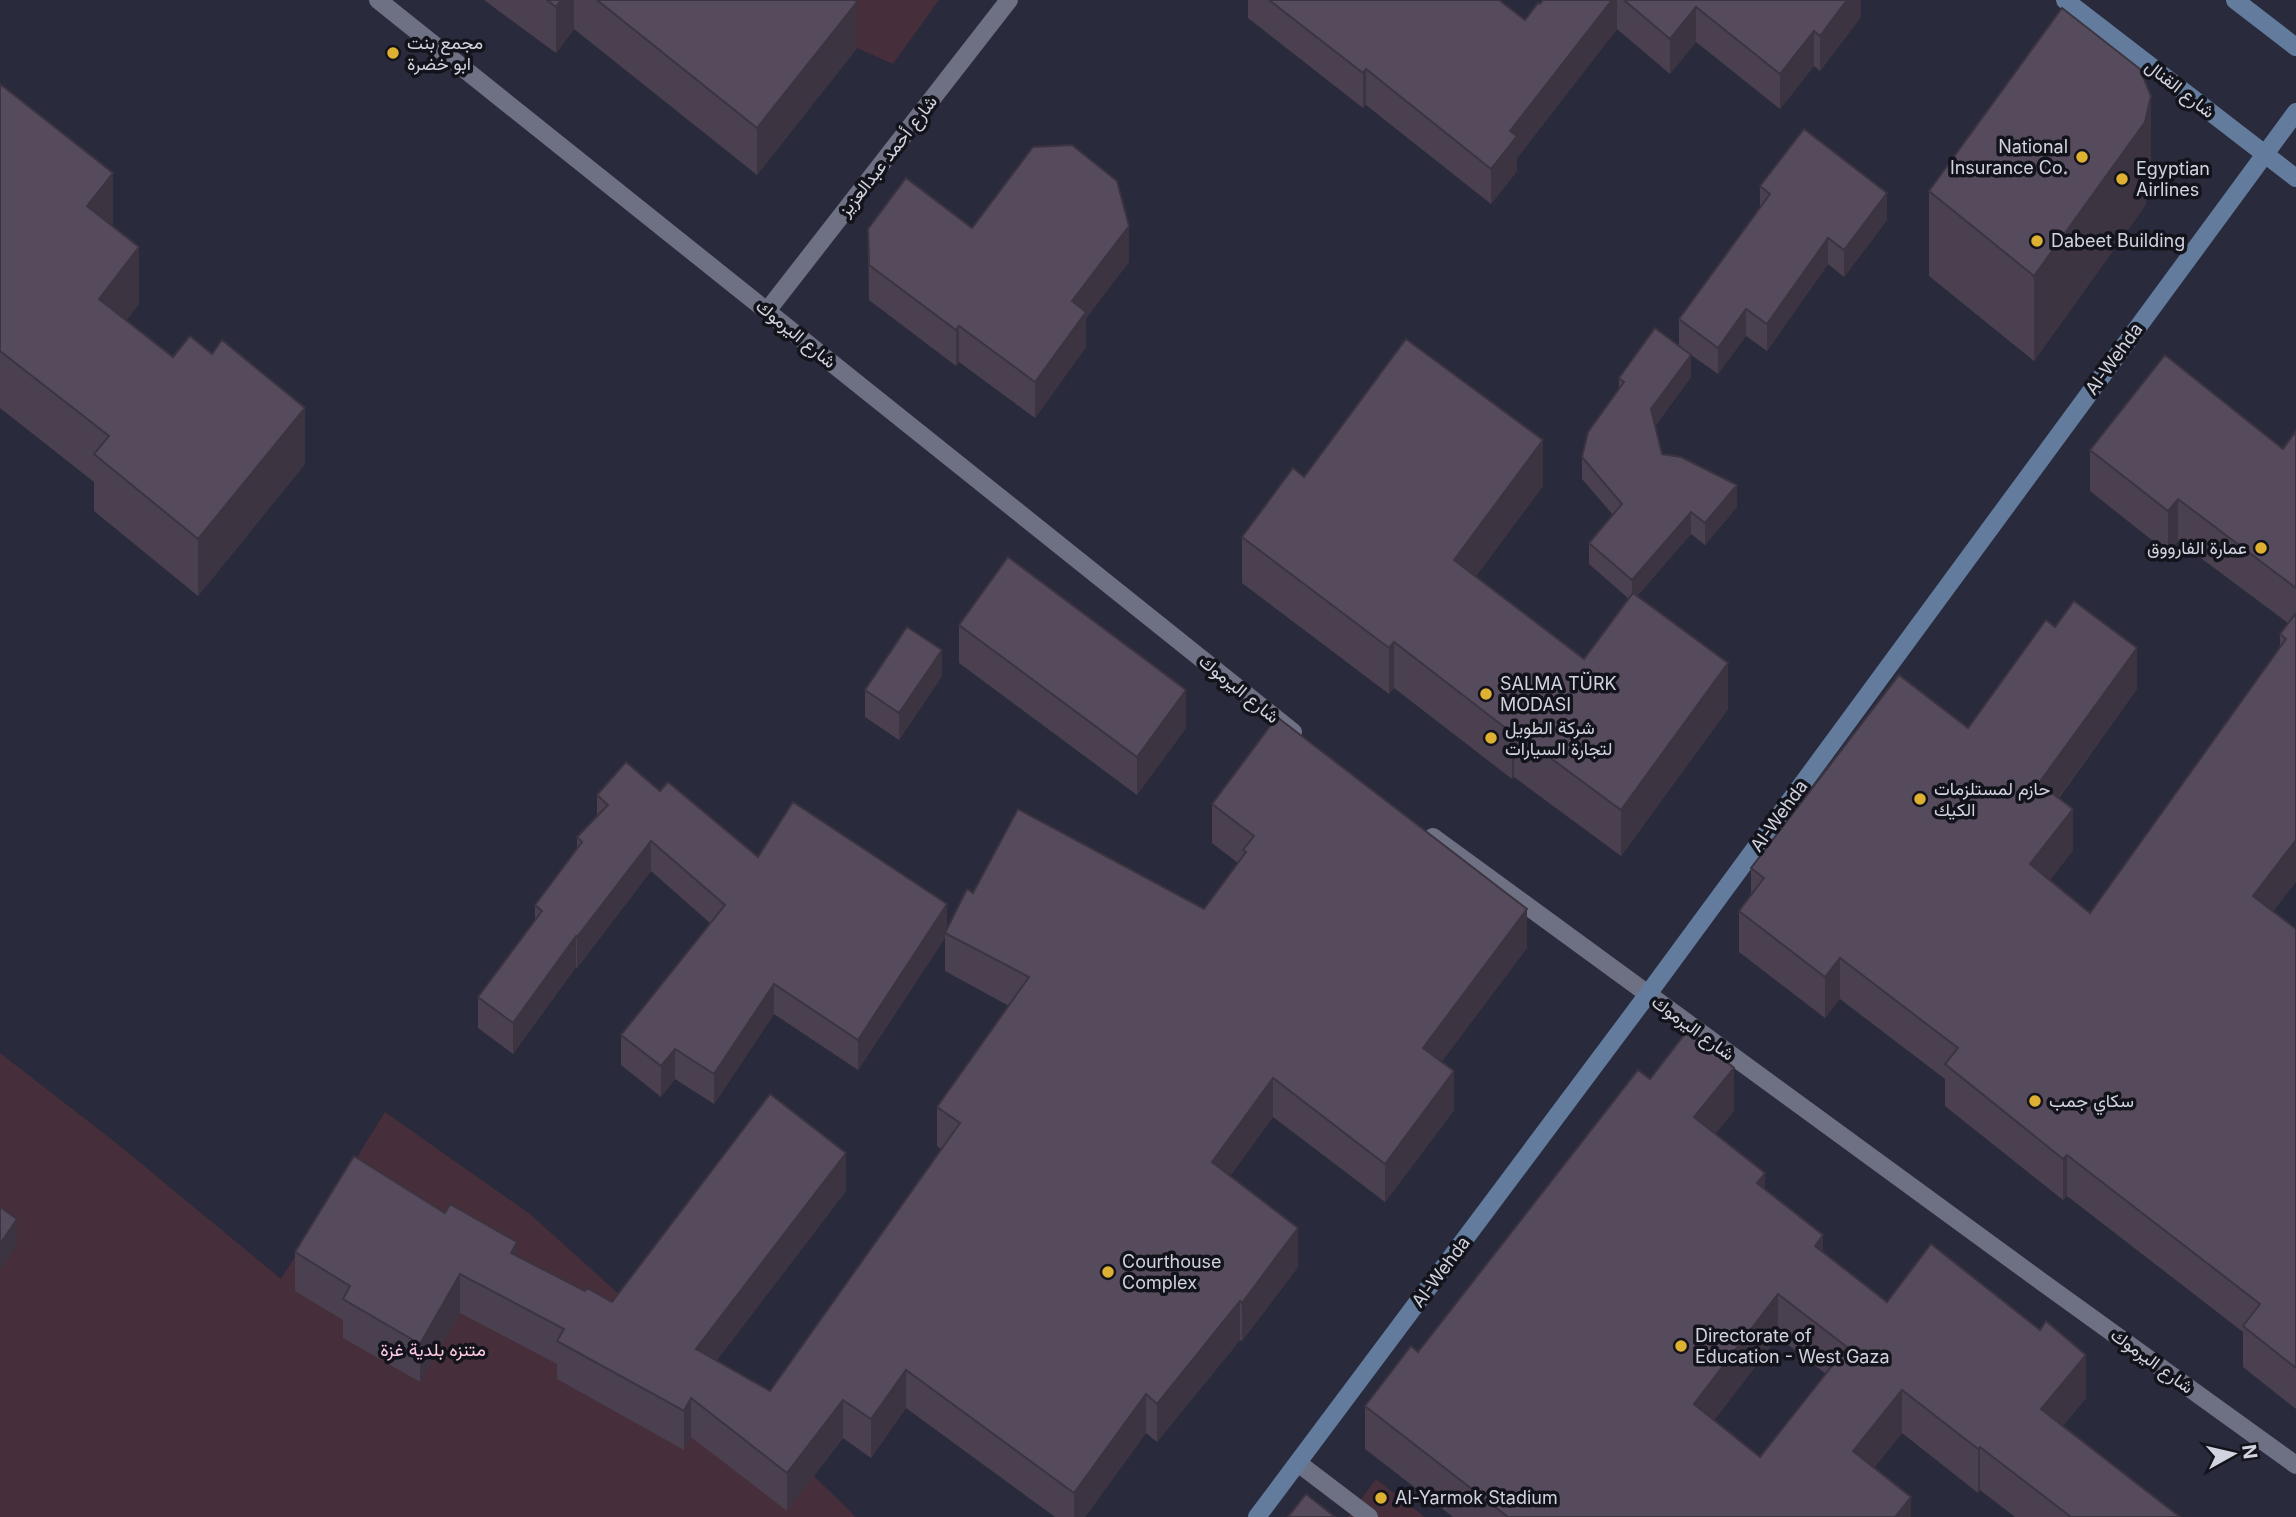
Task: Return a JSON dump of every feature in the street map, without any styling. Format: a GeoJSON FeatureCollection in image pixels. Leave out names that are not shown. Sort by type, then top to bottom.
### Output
{"type":"FeatureCollection","features":[{"type":"Feature","properties":{"kind":"main road","name":"شارع القنال"},"geometry":{"type":"LineString","coordinates":[[2065,0],[2296,178]]}},
{"type":"Feature","properties":{"kind":"main road"},"geometry":{"type":"LineString","coordinates":[[2235,0],[2296,47]]}},
{"type":"Feature","properties":{"kind":"main road","name":"Al-Wehda"},"geometry":{"type":"LineString","coordinates":[[1257,1517],[1648,995],[2296,112]]}},
{"type":"Feature","properties":{"kind":"street","name":"شارع اليرموك"},"geometry":{"type":"LineString","coordinates":[[378,0],[1302,740]]}},
{"type":"Feature","properties":{"kind":"street","name":"شارع أحمد عبدالعزيز"},"geometry":{"type":"LineString","coordinates":[[767,311],[1009,0]]}},
{"type":"Feature","properties":{"kind":"street","name":"شارع اليرموك"},"geometry":{"type":"LineString","coordinates":[[1413,823],[2296,1465]]}},
{"type":"Feature","properties":{"kind":"street"},"geometry":{"type":"LineString","coordinates":[[1298,1463],[1369,1517]]}},
{"type":"Feature","properties":{"kind":"green space"},"geometry":{"type":"Polygon","coordinates":[[[797,0],[939,0],[893,64],[857,48],[797,0]]]}},
{"type":"Feature","properties":{"kind":"green space","name":"متنزه بلدية غزة"},"geometry":{"type":"Polygon","coordinates":[[[0,1053],[115,1142],[281,1279],[385,1112],[530,1214],[731,1395],[856,1517],[0,1517],[0,1053]]]}},
{"type":"Feature","properties":{"kind":"green space","name":"Al-Yarmok Stadium"},"geometry":{"type":"Polygon","coordinates":[[[1376,1479],[1425,1517],[1348,1517],[1376,1479]]]}},
{"type":"Feature","properties":{"kind":"building"},"geometry":{"type":"Polygon","coordinates":[[[547,0],[561,0],[556,7],[547,0]]]}},
{"type":"Feature","properties":{"kind":"building"},"geometry":{"type":"Polygon","coordinates":[[[597,0],[855,0],[857,2],[757,128],[597,0]]]}},
{"type":"Feature","properties":{"kind":"building"},"geometry":{"type":"Polygon","coordinates":[[[1269,0],[1499,0],[1525,20],[1543,0],[1612,0],[1510,131],[1517,136],[1491,169],[1366,69],[1363,73],[1269,0]]]}},
{"type":"Feature","properties":{"kind":"building"},"geometry":{"type":"Polygon","coordinates":[[[1624,0],[1847,0],[1820,36],[1814,31],[1780,74],[1696,7],[1670,39],[1624,0]]]}},
{"type":"Feature","properties":{"kind":"building"},"geometry":{"type":"Polygon","coordinates":[[[2062,8],[2140,69],[2151,96],[2145,122],[2034,276],[1929,191],[2062,8]]]}},
{"type":"Feature","properties":{"kind":"building"},"geometry":{"type":"Polygon","coordinates":[[[0,84],[113,173],[87,206],[139,247],[99,299],[173,357],[190,336],[212,354],[222,340],[305,408],[198,539],[94,454],[109,436],[0,351],[0,84]]]}},
{"type":"Feature","properties":{"kind":"building"},"geometry":{"type":"Polygon","coordinates":[[[1804,129],[1887,193],[1844,250],[1828,238],[1767,324],[1746,309],[1718,348],[1679,319],[1770,194],[1760,186],[1804,129]]]}},
{"type":"Feature","properties":{"kind":"building"},"geometry":{"type":"Polygon","coordinates":[[[1072,145],[1117,181],[1129,226],[1072,301],[1086,312],[1035,382],[959,326],[956,330],[869,265],[868,229],[906,178],[972,228],[1033,147],[1072,145]]]}},
{"type":"Feature","properties":{"kind":"building"},"geometry":{"type":"Polygon","coordinates":[[[1655,328],[1691,355],[1651,409],[1662,454],[1681,457],[1737,485],[1705,523],[1691,512],[1632,580],[1589,543],[1622,504],[1582,457],[1588,432],[1624,382],[1619,378],[1655,328]]]}},
{"type":"Feature","properties":{"kind":"building"},"geometry":{"type":"Polygon","coordinates":[[[1406,339],[1543,440],[1454,560],[1584,659],[1633,593],[1728,663],[1621,810],[1514,731],[1512,733],[1394,642],[1389,648],[1242,537],[1293,468],[1304,477],[1406,339]]]}},
{"type":"Feature","properties":{"kind":"building"},"geometry":{"type":"Polygon","coordinates":[[[2165,355],[2283,449],[2296,431],[2296,588],[2178,499],[2168,511],[2090,450],[2165,355]]]}},
{"type":"Feature","properties":{"kind":"building"},"geometry":{"type":"Polygon","coordinates":[[[1008,557],[1186,690],[1137,757],[959,625],[1008,557]]]}},
{"type":"Feature","properties":{"kind":"building"},"geometry":{"type":"Polygon","coordinates":[[[2074,601],[2137,648],[2039,783],[2073,809],[2030,864],[2090,913],[2286,639],[2280,634],[2296,613],[2296,840],[2253,896],[2296,929],[2296,1368],[2243,1326],[2260,1304],[2067,1155],[2063,1159],[1945,1064],[1958,1048],[1840,958],[1825,977],[1739,911],[1764,878],[1751,868],[1899,675],[1968,728],[2046,620],[2055,627],[2074,601]]]}},
{"type":"Feature","properties":{"kind":"building"},"geometry":{"type":"Polygon","coordinates":[[[907,627],[942,650],[899,713],[865,690],[907,627]]]}},
{"type":"Feature","properties":{"kind":"building"},"geometry":{"type":"Polygon","coordinates":[[[1277,717],[1527,909],[1423,1048],[1454,1071],[1385,1164],[1273,1078],[1212,1162],[1298,1228],[1242,1303],[1240,1301],[1157,1404],[1146,1394],[1074,1493],[906,1370],[871,1419],[843,1400],[787,1473],[691,1398],[684,1411],[557,1341],[564,1329],[460,1274],[420,1344],[343,1299],[350,1286],[295,1252],[354,1156],[445,1213],[450,1204],[517,1242],[511,1253],[612,1302],[770,1094],[846,1153],[696,1349],[770,1391],[960,1123],[937,1107],[1029,977],[945,933],[967,889],[973,893],[1018,809],[1204,909],[1246,852],[1243,850],[1254,836],[1212,804],[1277,717]]]}},
{"type":"Feature","properties":{"kind":"building"},"geometry":{"type":"Polygon","coordinates":[[[626,762],[660,791],[668,782],[758,857],[793,802],[947,904],[858,1040],[774,984],[714,1074],[675,1049],[661,1066],[621,1035],[725,905],[651,841],[576,936],[513,1023],[478,997],[542,911],[535,905],[582,842],[577,837],[608,805],[597,795],[626,762]]]}},
{"type":"Feature","properties":{"kind":"building"},"geometry":{"type":"Polygon","coordinates":[[[1688,1030],[1734,1068],[1694,1117],[1765,1173],[1757,1183],[1823,1235],[1815,1246],[1887,1302],[1931,1244],[2040,1330],[2046,1321],[2086,1355],[2041,1409],[2180,1517],[2071,1517],[1902,1390],[1853,1451],[1911,1497],[1895,1517],[1508,1517],[1365,1406],[1411,1346],[1418,1352],[1638,1070],[1650,1079],[1688,1030]],[[1778,1294],[1694,1404],[1760,1457],[1847,1347],[1778,1294]]]}},
{"type":"Feature","properties":{"kind":"building"},"geometry":{"type":"Polygon","coordinates":[[[0,1207],[17,1219],[0,1244],[0,1207]]]}},
{"type":"Feature","properties":{"kind":"building"},"geometry":{"type":"Polygon","coordinates":[[[1306,1494],[1335,1517],[1288,1517],[1306,1494]]]}},
{"type":"Feature","properties":{"kind":"place","name":"مجمع بنت ابو خضرة"},"geometry":{"type":"Point","coordinates":[393,53]}},
{"type":"Feature","properties":{"kind":"place","name":"National Insurance Co."},"geometry":{"type":"Point","coordinates":[2082,157]}},
{"type":"Feature","properties":{"kind":"place","name":"Egyptian Airlines"},"geometry":{"type":"Point","coordinates":[2122,179]}},
{"type":"Feature","properties":{"kind":"place","name":"Dabeet Building"},"geometry":{"type":"Point","coordinates":[2037,241]}},
{"type":"Feature","properties":{"kind":"place","name":"عمارة الفارووق"},"geometry":{"type":"Point","coordinates":[2261,548]}},
{"type":"Feature","properties":{"kind":"place","name":"SALMA TÜRK MODASI"},"geometry":{"type":"Point","coordinates":[1486,694]}},
{"type":"Feature","properties":{"kind":"place","name":"شركة الطويل لتجارة السيارات"},"geometry":{"type":"Point","coordinates":[1491,738]}},
{"type":"Feature","properties":{"kind":"place","name":"حازم لمستلزمات الكيك"},"geometry":{"type":"Point","coordinates":[1920,799]}},
{"type":"Feature","properties":{"kind":"place","name":"سكاي جمب"},"geometry":{"type":"Point","coordinates":[2035,1101]}},
{"type":"Feature","properties":{"kind":"place","name":"Courthouse Complex"},"geometry":{"type":"Point","coordinates":[1108,1272]}},
{"type":"Feature","properties":{"kind":"place","name":"Directorate of Education - West Gaza"},"geometry":{"type":"Point","coordinates":[1681,1346]}},
{"type":"Feature","properties":{"kind":"place","name":"Al-Yarmok Stadium"},"geometry":{"type":"Point","coordinates":[1381,1498]}}]}
